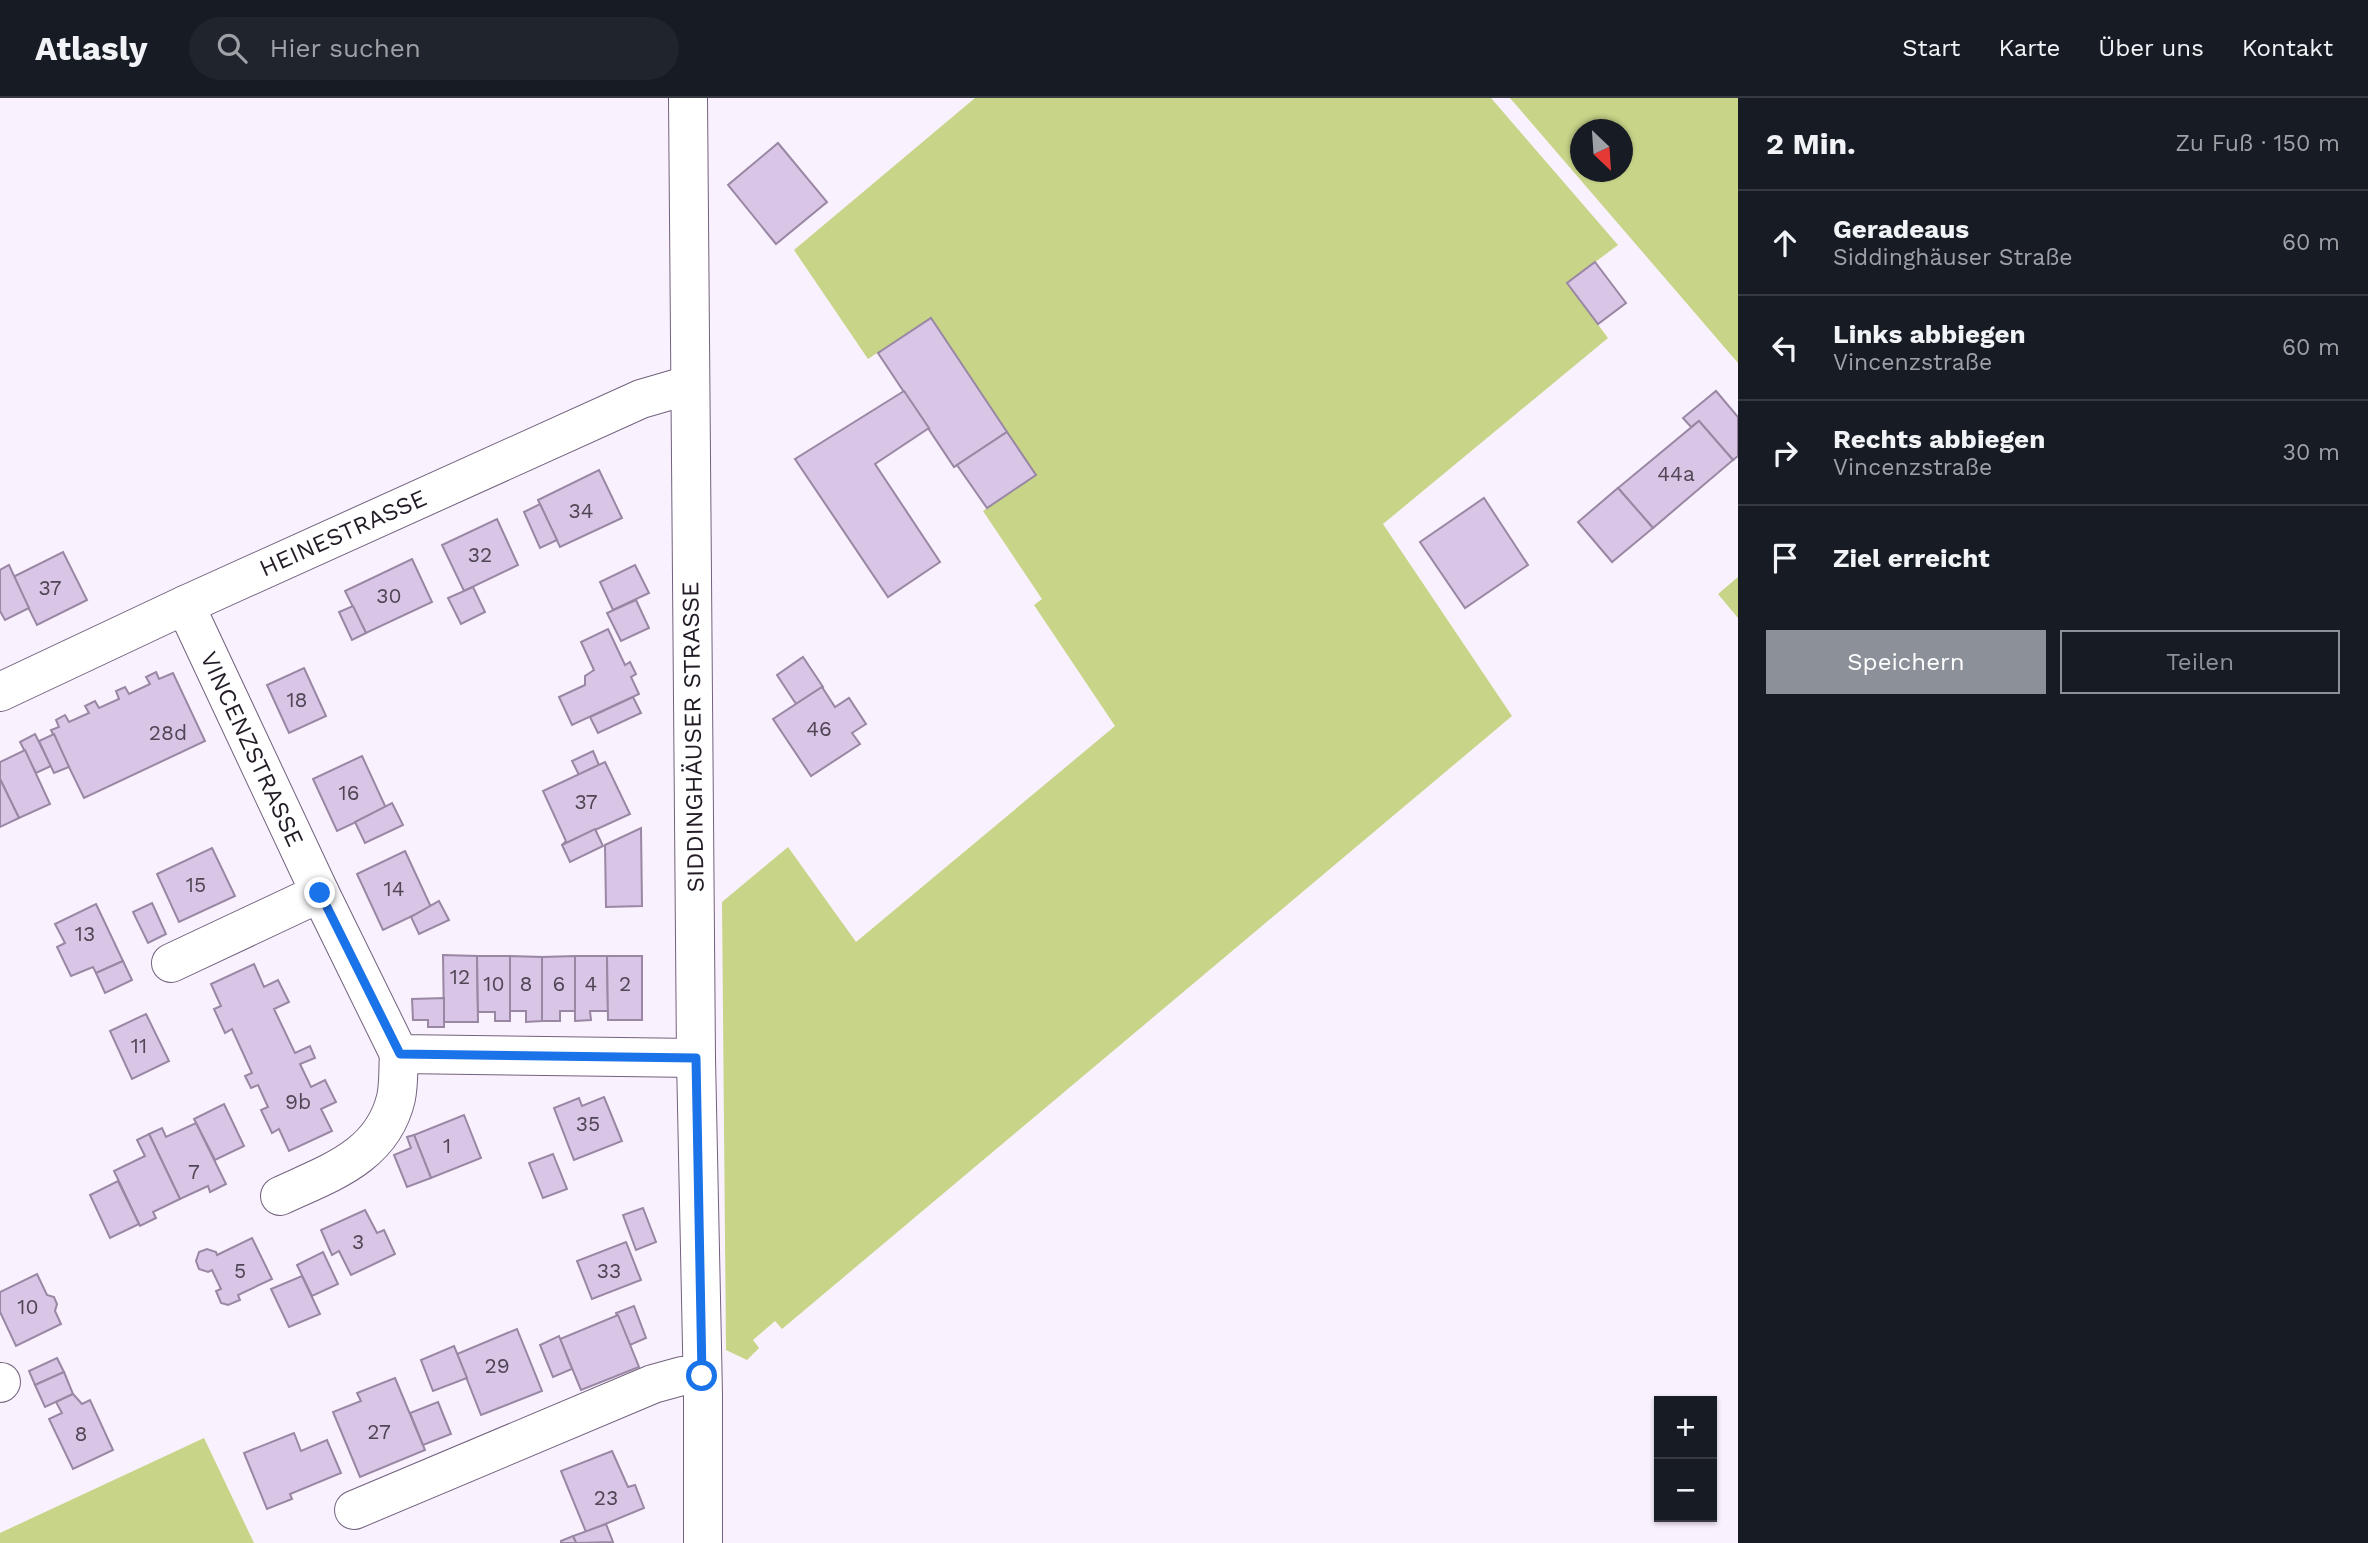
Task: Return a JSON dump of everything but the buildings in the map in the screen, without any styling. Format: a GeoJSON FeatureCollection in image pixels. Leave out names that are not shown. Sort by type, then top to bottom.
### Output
{"type":"FeatureCollection","features":[{"type":"Feature","properties":{"kind":"street","name":"SIDDINGHÄUSER STRASSE"},"geometry":{"type":"LineString","coordinates":[[688,98],[696,1058],[704,1543]]}},
{"type":"Feature","properties":{"kind":"street","name":"HEINESTRASSE"},"geometry":{"type":"LineString","coordinates":[[0,692],[185,605],[641,399],[689,385]]}},
{"type":"Feature","properties":{"kind":"street","name":"VINCENZSTRASSE"},"geometry":{"type":"LineString","coordinates":[[185,605],[320,893],[400,1054]]}},
{"type":"Feature","properties":{"kind":"street"},"geometry":{"type":"LineString","coordinates":[[171,963],[320,893]]}},
{"type":"Feature","properties":{"kind":"street"},"geometry":{"type":"LineString","coordinates":[[280,1196],[344,1166],[367,1150],[384,1128],[396,1098],[400,1054],[696,1058]]}},
{"type":"Feature","properties":{"kind":"street"},"geometry":{"type":"LineString","coordinates":[[354,1510],[653,1384],[682,1376],[702,1376]]}},
{"type":"Feature","properties":{"kind":"green space"},"geometry":{"type":"Polygon","coordinates":[[[975,98],[1491,98],[1618,245],[1567,283],[1608,338],[1383,524],[1512,716],[782,1329],[775,1321],[753,1340],[759,1348],[747,1360],[726,1350],[722,902],[788,847],[856,942],[1115,726],[1034,605],[1042,599],[983,511],[1036,475],[931,318],[868,359],[794,250],[975,98]]]}},
{"type":"Feature","properties":{"kind":"green space"},"geometry":{"type":"Polygon","coordinates":[[[1510,98],[1738,98],[1738,363],[1582,182],[1633,182],[1633,119],[1570,119],[1570,168],[1510,98]]]}},
{"type":"Feature","properties":{"kind":"green space"},"geometry":{"type":"Polygon","coordinates":[[[1738,577],[1738,618],[1718,594],[1738,577]]]}},
{"type":"Feature","properties":{"kind":"green space"},"geometry":{"type":"Polygon","coordinates":[[[204,1438],[254,1543],[0,1543],[0,1533],[204,1438]]]}},
{"type":"Feature","properties":{"kind":"route"},"geometry":{"type":"LineString","coordinates":[[320,893],[400,1054],[696,1058],[702,1376]]}}]}
